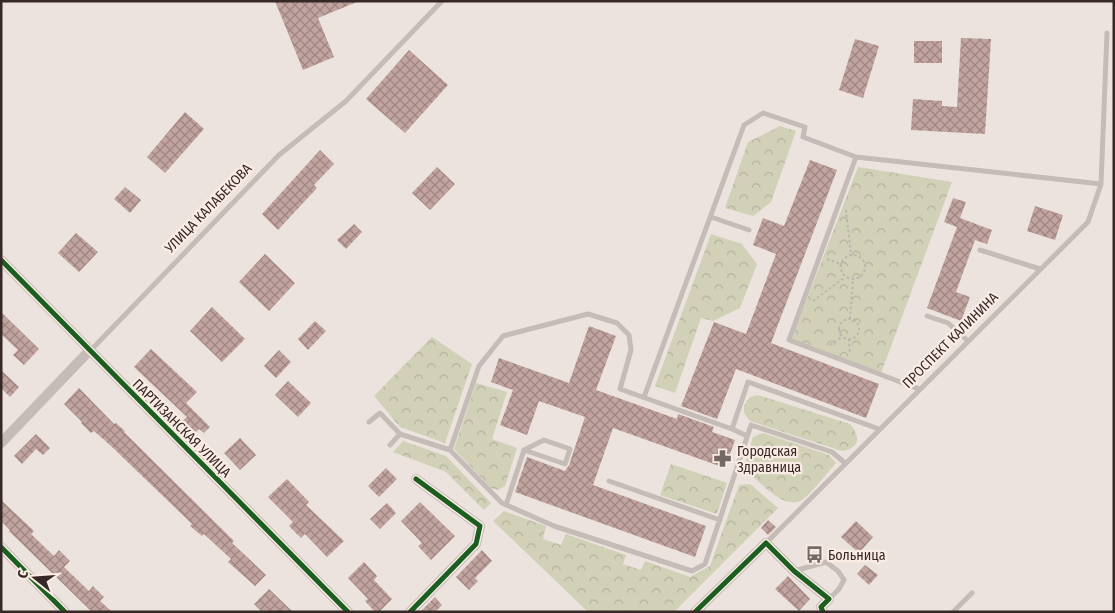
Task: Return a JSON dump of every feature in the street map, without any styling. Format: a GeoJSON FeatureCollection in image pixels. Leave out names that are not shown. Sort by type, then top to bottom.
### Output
{"type":"FeatureCollection","features":[{"type":"Feature","properties":{"kind":"street","name":"ПАРТИЗАНСКАЯ УЛИЦА"},"geometry":{"type":"LineString","coordinates":[[1,260],[348,612]]}},
{"type":"Feature","properties":{"kind":"street","name":"УЛИЦА КАЛАБЕКОВА"},"geometry":{"type":"LineString","coordinates":[[1,443],[90,350]]}},
{"type":"Feature","properties":{"kind":"street"},"geometry":{"type":"LineString","coordinates":[[410,612],[476,544],[480,526],[416,479]]}},
{"type":"Feature","properties":{"kind":"street"},"geometry":{"type":"LineString","coordinates":[[766,543],[794,571],[829,599],[821,607],[823,612]]}},
{"type":"Feature","properties":{"kind":"street","name":"ПРОСПЕКТ КАЛИНИНА"},"geometry":{"type":"LineString","coordinates":[[695,612],[766,543]]}},
{"type":"Feature","properties":{"kind":"street"},"geometry":{"type":"LineString","coordinates":[[1,547],[66,612]]}},
{"type":"Feature","properties":{"kind":"lane","name":"УЛИЦА КАЛАБЕКОВА"},"geometry":{"type":"LineString","coordinates":[[90,350],[279,154],[346,100],[442,1]]}},
{"type":"Feature","properties":{"kind":"lane","name":"ПРОСПЕКТ КАЛИНИНА"},"geometry":{"type":"LineString","coordinates":[[766,543],[1088,222],[1100,184],[1107,33]]}},
{"type":"Feature","properties":{"kind":"lane"},"geometry":{"type":"LineString","coordinates":[[644,397],[744,125],[763,113],[805,127],[803,137],[856,157],[1100,184]]}},
{"type":"Feature","properties":{"kind":"lane"},"geometry":{"type":"LineString","coordinates":[[856,157],[790,340],[919,389]]}},
{"type":"Feature","properties":{"kind":"lane"},"geometry":{"type":"LineString","coordinates":[[711,217],[749,230]]}},
{"type":"Feature","properties":{"kind":"lane"},"geometry":{"type":"LineString","coordinates":[[980,250],[1040,269]]}},
{"type":"Feature","properties":{"kind":"lane"},"geometry":{"type":"LineString","coordinates":[[450,450],[479,366],[503,336],[588,314],[617,323],[629,335],[631,350],[620,389],[748,436]]}},
{"type":"Feature","properties":{"kind":"lane"},"geometry":{"type":"LineString","coordinates":[[927,316],[948,323],[968,341]]}},
{"type":"Feature","properties":{"kind":"lane"},"geometry":{"type":"LineString","coordinates":[[732,429],[748,382],[879,429]]}},
{"type":"Feature","properties":{"kind":"lane"},"geometry":{"type":"LineString","coordinates":[[369,422],[380,413],[400,434],[450,450],[502,504],[554,526],[692,571],[705,564],[751,425],[832,452],[845,463]]}},
{"type":"Feature","properties":{"kind":"lane"},"geometry":{"type":"LineString","coordinates":[[390,445],[400,434]]}},
{"type":"Feature","properties":{"kind":"lane"},"geometry":{"type":"LineString","coordinates":[[506,505],[524,450],[544,440],[570,449],[565,464],[524,450]]}},
{"type":"Feature","properties":{"kind":"lane"},"geometry":{"type":"LineString","coordinates":[[609,481],[720,520]]}},
{"type":"Feature","properties":{"kind":"lane"},"geometry":{"type":"LineString","coordinates":[[794,571],[826,562],[838,571],[844,580],[839,589],[829,599]]}},
{"type":"Feature","properties":{"kind":"lane"},"geometry":{"type":"LineString","coordinates":[[953,612],[972,593]]}},
{"type":"Feature","properties":{"kind":"path"},"geometry":{"type":"LineString","coordinates":[[846,208],[851,255]]}},
{"type":"Feature","properties":{"kind":"path"},"geometry":{"type":"LineString","coordinates":[[851,255],[860,257],[865,265],[862,276],[853,280],[845,277],[841,269],[843,260],[851,255]]}},
{"type":"Feature","properties":{"kind":"path"},"geometry":{"type":"LineString","coordinates":[[820,257],[841,264]]}},
{"type":"Feature","properties":{"kind":"path"},"geometry":{"type":"LineString","coordinates":[[800,312],[845,277]]}},
{"type":"Feature","properties":{"kind":"path"},"geometry":{"type":"LineString","coordinates":[[850,320],[853,280]]}},
{"type":"Feature","properties":{"kind":"path"},"geometry":{"type":"LineString","coordinates":[[850,320],[856,323],[857,335],[849,339],[842,337],[839,327],[843,321],[850,320]]}},
{"type":"Feature","properties":{"kind":"path"},"geometry":{"type":"LineString","coordinates":[[820,352],[842,337]]}},
{"type":"Feature","properties":{"kind":"path"},"geometry":{"type":"LineString","coordinates":[[849,339],[851,363]]}},
{"type":"Feature","properties":{"kind":"green space"},"geometry":{"type":"Polygon","coordinates":[[[780,126],[796,131],[771,202],[753,216],[725,208],[748,142],[780,126]]]}},
{"type":"Feature","properties":{"kind":"green space"},"geometry":{"type":"Polygon","coordinates":[[[858,167],[952,182],[880,376],[790,343],[858,167]]]}},
{"type":"Feature","properties":{"kind":"green space"},"geometry":{"type":"Polygon","coordinates":[[[711,234],[742,244],[757,264],[740,308],[713,321],[701,318],[675,393],[655,386],[711,234]]]}},
{"type":"Feature","properties":{"kind":"green space"},"geometry":{"type":"Polygon","coordinates":[[[432,337],[472,364],[445,443],[400,427],[374,396],[432,337]]]}},
{"type":"Feature","properties":{"kind":"green space"},"geometry":{"type":"Polygon","coordinates":[[[476,383],[507,392],[492,439],[517,448],[505,486],[498,490],[491,488],[454,449],[476,383]]]}},
{"type":"Feature","properties":{"kind":"green space"},"geometry":{"type":"Polygon","coordinates":[[[758,395],[850,424],[856,433],[857,441],[848,450],[842,451],[750,421],[744,413],[744,405],[750,397],[758,395]]]}},
{"type":"Feature","properties":{"kind":"green space"},"geometry":{"type":"Polygon","coordinates":[[[763,433],[829,455],[836,463],[802,500],[795,502],[779,498],[744,468],[753,437],[763,433]]]}},
{"type":"Feature","properties":{"kind":"green space"},"geometry":{"type":"Polygon","coordinates":[[[403,441],[446,456],[491,503],[484,510],[446,472],[393,452],[403,441]]]}},
{"type":"Feature","properties":{"kind":"green space"},"geometry":{"type":"Polygon","coordinates":[[[671,464],[727,483],[717,514],[660,495],[671,464]]]}},
{"type":"Feature","properties":{"kind":"green space"},"geometry":{"type":"Polygon","coordinates":[[[750,484],[778,508],[674,612],[588,612],[493,521],[504,511],[546,526],[543,539],[561,545],[566,534],[626,555],[623,564],[641,570],[645,561],[690,577],[710,566],[739,485],[750,484]]]}},
{"type":"Feature","properties":{"kind":"building"},"geometry":{"type":"Polygon","coordinates":[[[275,1],[357,2],[318,18],[334,57],[303,70],[275,1]]]}},
{"type":"Feature","properties":{"kind":"building"},"geometry":{"type":"Polygon","coordinates":[[[961,38],[991,39],[985,134],[911,130],[913,99],[942,101],[942,106],[957,107],[961,38]]]}},
{"type":"Feature","properties":{"kind":"building"},"geometry":{"type":"Polygon","coordinates":[[[855,39],[879,46],[863,98],[839,90],[855,39]]]}},
{"type":"Feature","properties":{"kind":"building"},"geometry":{"type":"Polygon","coordinates":[[[914,41],[942,41],[942,63],[914,63],[914,41]]]}},
{"type":"Feature","properties":{"kind":"building"},"geometry":{"type":"Polygon","coordinates":[[[409,50],[448,85],[405,133],[366,99],[409,50]]]}},
{"type":"Feature","properties":{"kind":"building"},"geometry":{"type":"Polygon","coordinates":[[[185,112],[204,129],[165,173],[147,157],[185,112]]]}},
{"type":"Feature","properties":{"kind":"building"},"geometry":{"type":"Polygon","coordinates":[[[320,150],[334,164],[314,185],[317,188],[278,230],[262,214],[320,150]]]}},
{"type":"Feature","properties":{"kind":"building"},"geometry":{"type":"Polygon","coordinates":[[[810,160],[837,170],[771,343],[879,384],[866,418],[736,369],[717,419],[681,406],[714,322],[746,334],[776,254],[753,245],[763,218],[784,226],[810,160]]]}},
{"type":"Feature","properties":{"kind":"building"},"geometry":{"type":"Polygon","coordinates":[[[437,167],[455,184],[430,210],[412,193],[437,167]]]}},
{"type":"Feature","properties":{"kind":"building"},"geometry":{"type":"Polygon","coordinates":[[[125,187],[141,200],[130,213],[114,199],[125,187]]]}},
{"type":"Feature","properties":{"kind":"building"},"geometry":{"type":"Polygon","coordinates":[[[953,198],[966,202],[960,218],[992,230],[987,244],[975,240],[956,292],[970,297],[961,321],[927,308],[957,227],[944,222],[953,198]]]}},
{"type":"Feature","properties":{"kind":"building"},"geometry":{"type":"Polygon","coordinates":[[[1035,206],[1063,215],[1055,240],[1027,231],[1035,206]]]}},
{"type":"Feature","properties":{"kind":"building"},"geometry":{"type":"Polygon","coordinates":[[[354,224],[362,232],[346,249],[337,240],[354,224]]]}},
{"type":"Feature","properties":{"kind":"building"},"geometry":{"type":"Polygon","coordinates":[[[76,233],[98,252],[79,272],[58,253],[76,233]]]}},
{"type":"Feature","properties":{"kind":"building"},"geometry":{"type":"Polygon","coordinates":[[[265,254],[295,283],[269,311],[239,282],[265,254]]]}},
{"type":"Feature","properties":{"kind":"building"},"geometry":{"type":"Polygon","coordinates":[[[212,307],[245,339],[222,362],[190,331],[212,307]]]}},
{"type":"Feature","properties":{"kind":"building"},"geometry":{"type":"Polygon","coordinates":[[[1,312],[39,349],[24,365],[13,355],[18,350],[1,334],[1,312]]]}},
{"type":"Feature","properties":{"kind":"building"},"geometry":{"type":"Polygon","coordinates":[[[315,321],[326,331],[308,350],[298,339],[315,321]]]}},
{"type":"Feature","properties":{"kind":"building"},"geometry":{"type":"Polygon","coordinates":[[[589,326],[616,336],[596,390],[677,419],[678,414],[714,427],[712,432],[735,440],[725,468],[613,428],[593,485],[706,526],[695,557],[515,492],[527,457],[565,471],[569,465],[585,417],[539,401],[527,435],[500,425],[513,390],[491,382],[499,358],[569,383],[589,326]]]}},
{"type":"Feature","properties":{"kind":"building"},"geometry":{"type":"Polygon","coordinates":[[[151,349],[197,392],[186,403],[210,427],[204,433],[199,429],[193,435],[181,422],[187,417],[134,367],[151,349]]]}},
{"type":"Feature","properties":{"kind":"building"},"geometry":{"type":"Polygon","coordinates":[[[279,350],[291,362],[276,378],[264,366],[279,350]]]}},
{"type":"Feature","properties":{"kind":"building"},"geometry":{"type":"Polygon","coordinates":[[[1,370],[19,387],[10,397],[1,388],[1,370]]]}},
{"type":"Feature","properties":{"kind":"building"},"geometry":{"type":"Polygon","coordinates":[[[288,381],[311,403],[298,417],[275,395],[288,381]]]}},
{"type":"Feature","properties":{"kind":"building"},"geometry":{"type":"Polygon","coordinates":[[[79,388],[114,424],[116,423],[125,431],[234,541],[232,543],[266,575],[255,586],[228,562],[231,559],[204,534],[202,536],[190,526],[192,524],[111,446],[94,431],[91,433],[64,404],[79,388]]]}},
{"type":"Feature","properties":{"kind":"building"},"geometry":{"type":"Polygon","coordinates":[[[36,434],[50,448],[43,455],[36,449],[22,464],[14,456],[36,434]]]}},
{"type":"Feature","properties":{"kind":"building"},"geometry":{"type":"Polygon","coordinates":[[[240,438],[256,455],[240,470],[224,453],[240,438]]]}},
{"type":"Feature","properties":{"kind":"building"},"geometry":{"type":"Polygon","coordinates":[[[386,468],[397,479],[379,497],[368,486],[386,468]]]}},
{"type":"Feature","properties":{"kind":"building"},"geometry":{"type":"Polygon","coordinates":[[[287,479],[309,502],[306,505],[344,541],[327,557],[305,534],[301,538],[289,526],[293,522],[268,497],[287,479]]]}},
{"type":"Feature","properties":{"kind":"building"},"geometry":{"type":"Polygon","coordinates":[[[1,500],[34,531],[31,534],[54,556],[59,550],[70,561],[64,567],[89,591],[93,586],[104,597],[100,601],[112,612],[92,612],[9,531],[1,521],[1,500]]]}},
{"type":"Feature","properties":{"kind":"building"},"geometry":{"type":"Polygon","coordinates":[[[420,502],[455,536],[431,560],[418,546],[422,543],[401,521],[420,502]]]}},
{"type":"Feature","properties":{"kind":"building"},"geometry":{"type":"Polygon","coordinates":[[[387,503],[396,513],[380,529],[370,519],[387,503]]]}},
{"type":"Feature","properties":{"kind":"building"},"geometry":{"type":"Polygon","coordinates":[[[768,520],[776,527],[768,535],[761,528],[768,520]]]}},
{"type":"Feature","properties":{"kind":"building"},"geometry":{"type":"Polygon","coordinates":[[[856,521],[873,537],[859,553],[841,537],[856,521]]]}},
{"type":"Feature","properties":{"kind":"building"},"geometry":{"type":"Polygon","coordinates":[[[482,550],[492,561],[475,578],[478,581],[469,590],[456,577],[482,550]]]}},
{"type":"Feature","properties":{"kind":"building"},"geometry":{"type":"Polygon","coordinates":[[[364,562],[377,576],[374,580],[392,599],[379,612],[375,612],[365,601],[368,599],[348,578],[364,562]]]}},
{"type":"Feature","properties":{"kind":"building"},"geometry":{"type":"Polygon","coordinates":[[[865,565],[878,575],[869,585],[857,574],[865,565]]]}},
{"type":"Feature","properties":{"kind":"building"},"geometry":{"type":"Polygon","coordinates":[[[788,576],[810,599],[799,611],[775,589],[788,576]]]}},
{"type":"Feature","properties":{"kind":"building"},"geometry":{"type":"Polygon","coordinates":[[[269,589],[293,612],[262,612],[254,604],[269,589]]]}},
{"type":"Feature","properties":{"kind":"building"},"geometry":{"type":"Polygon","coordinates":[[[435,597],[442,605],[435,612],[420,612],[435,597]]]}},
{"type":"Feature","properties":{"kind":"cycle path"},"geometry":{"type":"LineString","coordinates":[[1,260],[348,612]]}},
{"type":"Feature","properties":{"kind":"cycle path"},"geometry":{"type":"LineString","coordinates":[[410,612],[476,544],[480,526],[416,479]]}},
{"type":"Feature","properties":{"kind":"cycle path"},"geometry":{"type":"LineString","coordinates":[[695,612],[766,543],[794,571],[829,599],[821,607],[823,612]]}},
{"type":"Feature","properties":{"kind":"cycle path"},"geometry":{"type":"LineString","coordinates":[[1,547],[65,612]]}},
{"type":"Feature","properties":{"kind":"place","name":"Городская Здравница"},"geometry":{"type":"Point","coordinates":[723,459]}},
{"type":"Feature","properties":{"kind":"place","name":"Больница"},"geometry":{"type":"Point","coordinates":[814,555]}}]}
